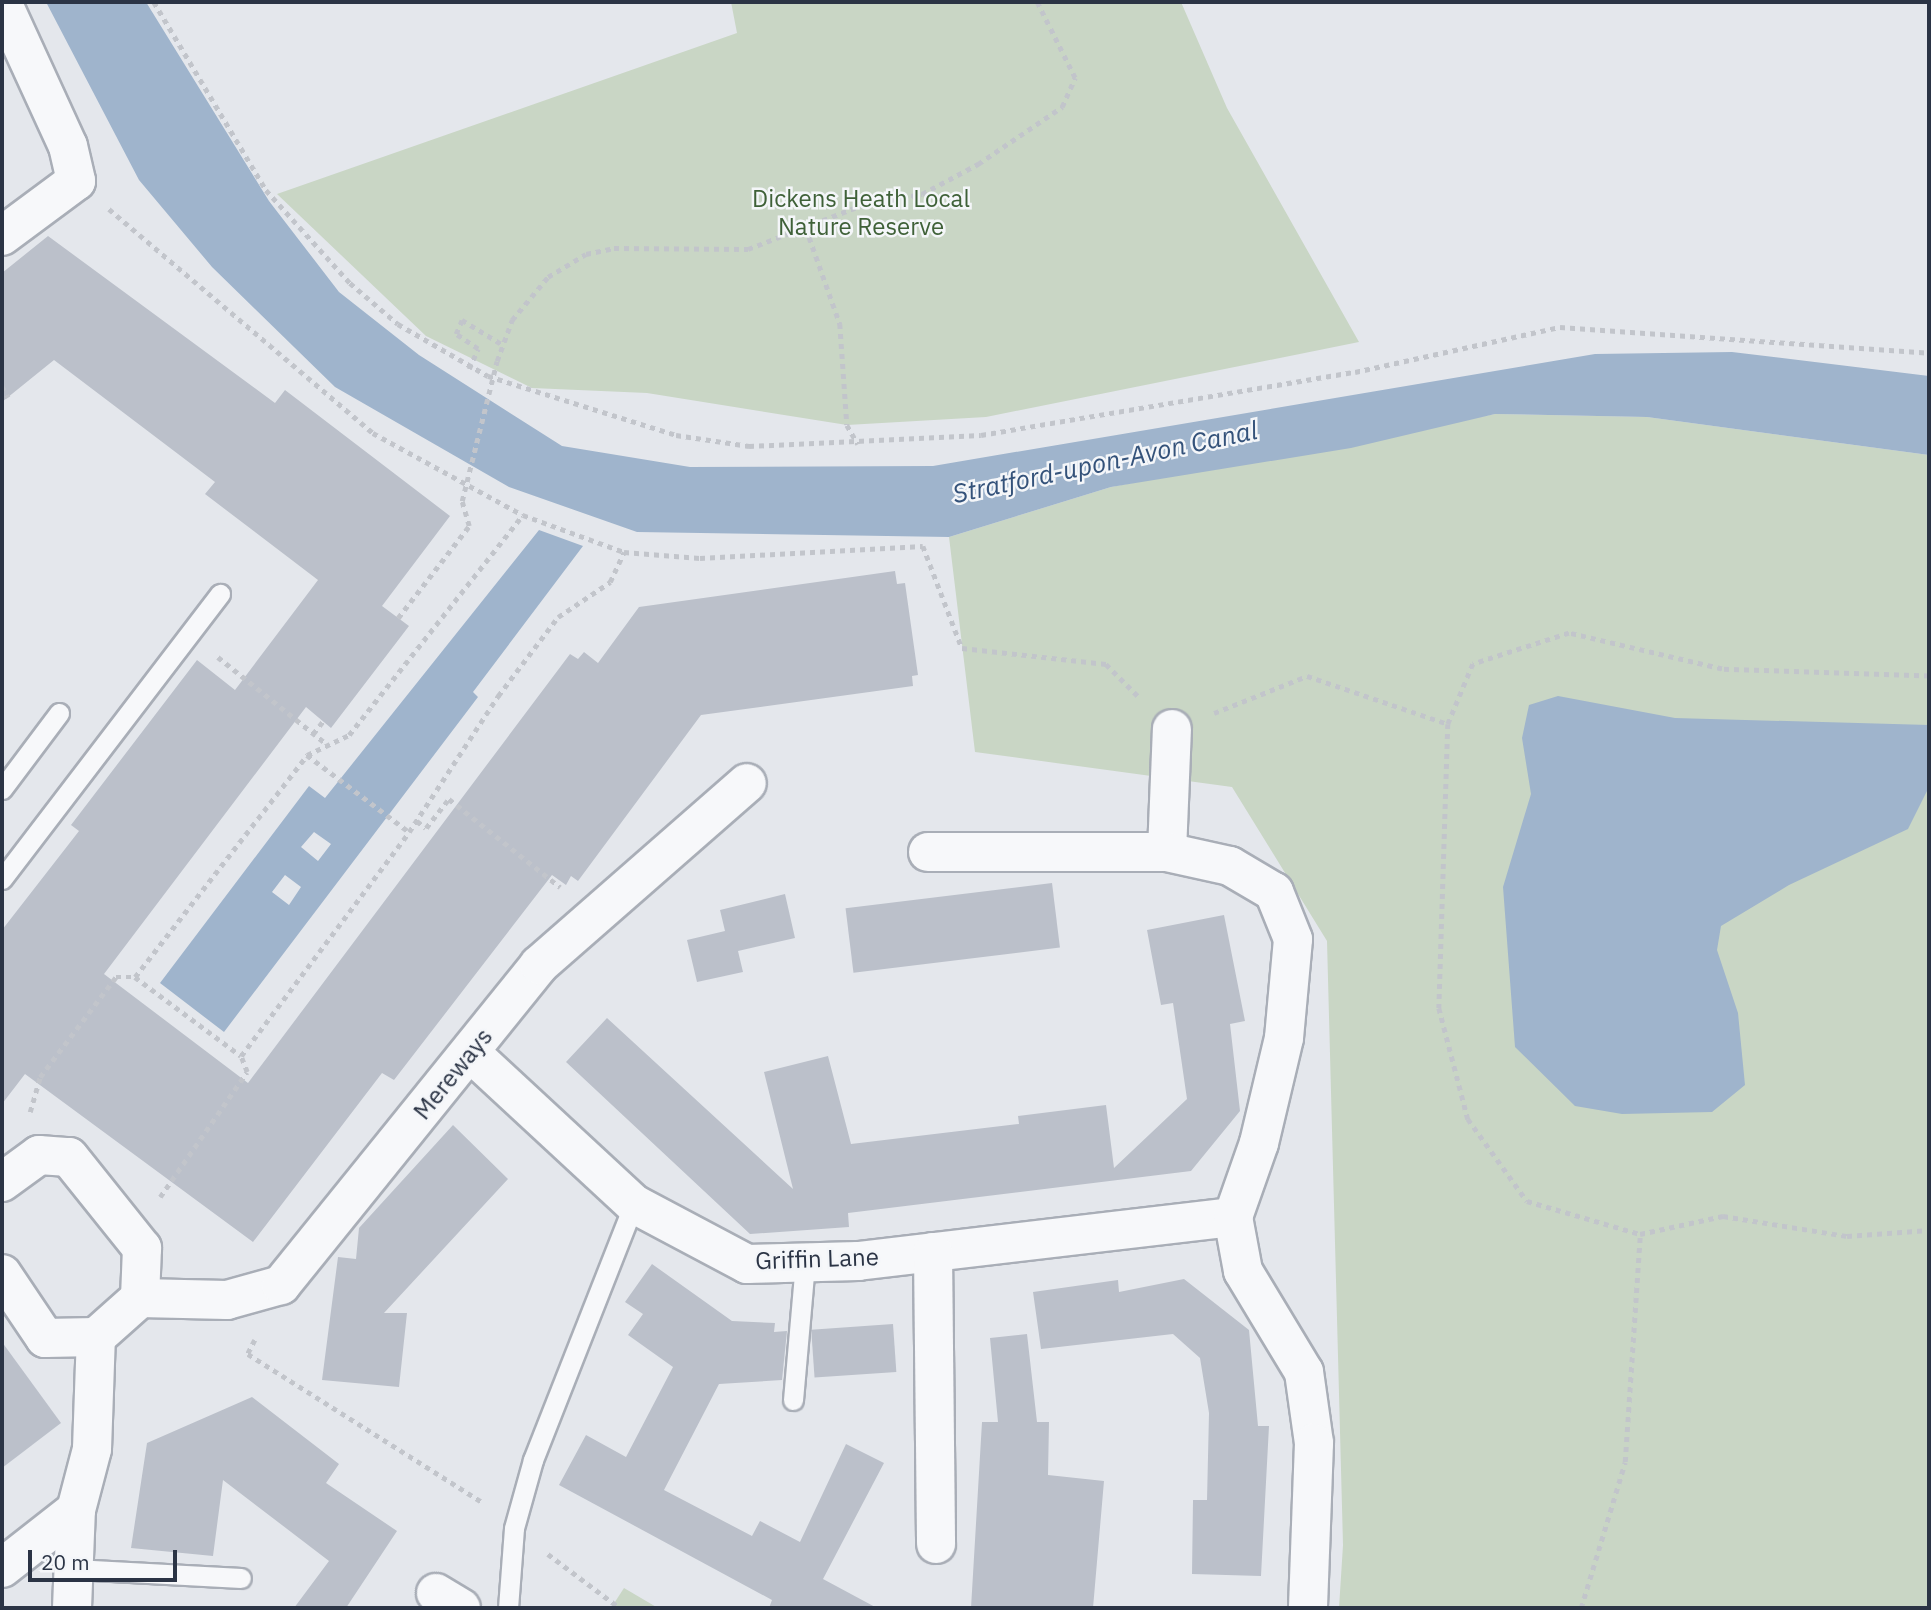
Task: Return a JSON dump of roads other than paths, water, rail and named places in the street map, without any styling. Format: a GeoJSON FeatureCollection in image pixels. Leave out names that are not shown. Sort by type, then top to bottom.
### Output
{"type":"FeatureCollection","features":[{"type":"Feature","properties":{"kind":"street"},"geometry":{"type":"LineString","coordinates":[[2,2],[68,146],[76,181],[2,236]]}},
{"type":"Feature","properties":{"kind":"street"},"geometry":{"type":"LineString","coordinates":[[1167,852],[1172,729]]}},
{"type":"Feature","properties":{"kind":"street","name":"Mereways"},"geometry":{"type":"LineString","coordinates":[[140,1298],[227,1300],[281,1285],[472,1054],[539,965],[747,783]]}},
{"type":"Feature","properties":{"kind":"street"},"geometry":{"type":"LineString","coordinates":[[928,852],[1167,852],[1230,866],[1275,892],[1293,939],[1284,1038],[1259,1143],[1233,1217],[1243,1271],[1304,1372],[1314,1443],[1308,1608]]}},
{"type":"Feature","properties":{"kind":"street","name":"Griffin Lane"},"geometry":{"type":"LineString","coordinates":[[472,1054],[634,1204],[747,1264],[933,1252],[1233,1217]]}},
{"type":"Feature","properties":{"kind":"street"},"geometry":{"type":"LineString","coordinates":[[2,1182],[38,1155],[69,1157],[142,1248],[140,1298],[96,1337],[45,1338],[2,1273]]}},
{"type":"Feature","properties":{"kind":"street"},"geometry":{"type":"LineString","coordinates":[[933,1252],[936,1544]]}},
{"type":"Feature","properties":{"kind":"street"},"geometry":{"type":"LineString","coordinates":[[72,1608],[76,1510],[92,1449],[96,1337]]}},
{"type":"Feature","properties":{"kind":"street"},"geometry":{"type":"LineString","coordinates":[[2,1568],[76,1510]]}},
{"type":"Feature","properties":{"kind":"lane"},"geometry":{"type":"LineString","coordinates":[[2,879],[220,594]]}},
{"type":"Feature","properties":{"kind":"lane"},"geometry":{"type":"LineString","coordinates":[[2,789],[59,713]]}},
{"type":"Feature","properties":{"kind":"lane"},"geometry":{"type":"LineString","coordinates":[[508,1608],[514,1528],[533,1460],[634,1204]]}},
{"type":"Feature","properties":{"kind":"lane"},"geometry":{"type":"LineString","coordinates":[[793,1399],[805,1262]]}},
{"type":"Feature","properties":{"kind":"lane"},"geometry":{"type":"LineString","coordinates":[[74,1569],[241,1578]]}},
{"type":"Feature","properties":{"kind":"water","name":"Stratford-upon-Avon Canal"},"geometry":{"type":"Polygon","coordinates":[[[46,2],[146,2],[269,201],[339,292],[419,355],[562,446],[690,467],[933,466],[1595,354],[1732,352],[1929,376],[1929,455],[1647,417],[1495,414],[1351,448],[1111,487],[949,537],[637,532],[509,487],[335,387],[212,267],[139,180],[46,2]]]}},
{"type":"Feature","properties":{"kind":"water"},"geometry":{"type":"Polygon","coordinates":[[[539,530],[583,546],[473,692],[478,697],[224,1032],[160,983],[309,786],[325,798],[539,530]],[[314,832],[301,847],[318,861],[331,844],[314,832]],[[285,875],[272,892],[289,905],[301,887],[285,875]]]}},
{"type":"Feature","properties":{"kind":"water"},"geometry":{"type":"Polygon","coordinates":[[[1558,696],[1675,718],[1929,725],[1929,787],[1908,829],[1789,885],[1721,926],[1717,950],[1738,1013],[1745,1085],[1712,1112],[1622,1114],[1575,1106],[1515,1047],[1503,887],[1531,794],[1522,738],[1529,705],[1558,696]]]}},
{"type":"Feature","properties":{"kind":"park label","name":"Dickens Heath Local Nature Reserve"},"geometry":{"type":"Point","coordinates":[861,213]}}]}
